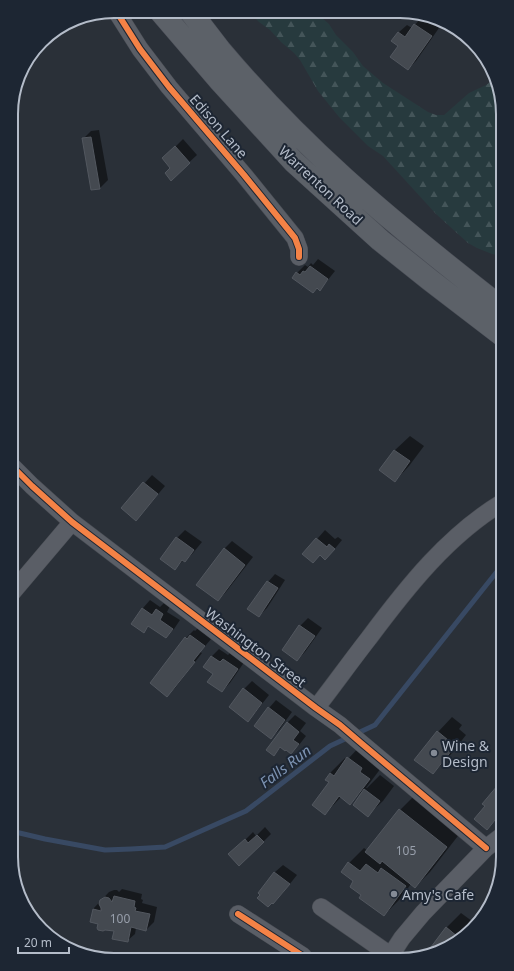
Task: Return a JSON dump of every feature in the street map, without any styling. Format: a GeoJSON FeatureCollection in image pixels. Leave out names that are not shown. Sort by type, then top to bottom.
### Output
{"type":"FeatureCollection","features":[{"type":"Feature","properties":{"kind":"main road","name":"Warrenton Road"},"geometry":{"type":"LineString","coordinates":[[166,18],[220,81],[294,162],[380,240],[496,331]]}},
{"type":"Feature","properties":{"kind":"main road","name":"Warrenton Road"},"geometry":{"type":"LineString","coordinates":[[195,18],[220,49],[270,105],[344,178],[447,265],[496,303]]}},
{"type":"Feature","properties":{"kind":"street","name":"Edison Lane"},"geometry":{"type":"LineString","coordinates":[[120,18],[140,49],[169,87],[244,175],[295,238],[299,249],[299,258]]}},
{"type":"Feature","properties":{"kind":"street","name":"Washington Street"},"geometry":{"type":"LineString","coordinates":[[18,472],[72,522],[340,725],[486,848]]}},
{"type":"Feature","properties":{"kind":"street"},"geometry":{"type":"LineString","coordinates":[[316,708],[396,602],[436,556],[465,529],[496,507]]}},
{"type":"Feature","properties":{"kind":"street"},"geometry":{"type":"LineString","coordinates":[[18,586],[72,522]]}},
{"type":"Feature","properties":{"kind":"street"},"geometry":{"type":"LineString","coordinates":[[392,953],[402,938],[423,913],[486,848],[496,840]]}},
{"type":"Feature","properties":{"kind":"street"},"geometry":{"type":"LineString","coordinates":[[321,907],[388,953]]}},
{"type":"Feature","properties":{"kind":"street"},"geometry":{"type":"LineString","coordinates":[[238,914],[298,953]]}},
{"type":"Feature","properties":{"kind":"green space"},"geometry":{"type":"Polygon","coordinates":[[[255,18],[322,18],[353,52],[363,66],[383,83],[428,112],[436,115],[444,115],[469,93],[491,82],[496,107],[496,255],[468,243],[436,214],[383,156],[368,146],[339,117],[318,91],[300,60],[270,30],[255,18]]]}},
{"type":"Feature","properties":{"kind":"building"},"geometry":{"type":"Polygon","coordinates":[[[414,24],[432,36],[408,70],[390,57],[398,46],[391,41],[398,32],[405,37],[414,24]]]}},
{"type":"Feature","properties":{"kind":"building"},"geometry":{"type":"Polygon","coordinates":[[[91,137],[100,189],[91,190],[82,138],[91,137]]]}},
{"type":"Feature","properties":{"kind":"building"},"geometry":{"type":"Polygon","coordinates":[[[175,146],[190,163],[171,181],[165,173],[170,168],[162,158],[175,146]]]}},
{"type":"Feature","properties":{"kind":"building"},"geometry":{"type":"Polygon","coordinates":[[[310,266],[328,279],[320,291],[317,288],[313,293],[292,278],[296,272],[300,275],[310,266]]]}},
{"type":"Feature","properties":{"kind":"building"},"geometry":{"type":"Polygon","coordinates":[[[394,450],[410,461],[395,482],[379,470],[394,450]]]}},
{"type":"Feature","properties":{"kind":"building"},"geometry":{"type":"Polygon","coordinates":[[[143,482],[158,494],[136,521],[121,508],[143,482]]]}},
{"type":"Feature","properties":{"kind":"building"},"geometry":{"type":"Polygon","coordinates":[[[176,537],[194,550],[185,562],[182,560],[175,570],[160,559],[176,537]]]}},
{"type":"Feature","properties":{"kind":"building"},"geometry":{"type":"Polygon","coordinates":[[[316,538],[327,547],[329,544],[335,549],[325,560],[320,555],[313,563],[302,554],[316,538]]]}},
{"type":"Feature","properties":{"kind":"building"},"geometry":{"type":"Polygon","coordinates":[[[224,548],[245,565],[218,601],[196,585],[224,548]]]}},
{"type":"Feature","properties":{"kind":"building"},"geometry":{"type":"Polygon","coordinates":[[[267,581],[278,588],[259,617],[247,609],[267,581]]]}},
{"type":"Feature","properties":{"kind":"building"},"geometry":{"type":"Polygon","coordinates":[[[142,608],[152,615],[156,609],[163,614],[160,620],[173,629],[166,638],[148,626],[144,633],[131,624],[142,608]]]}},
{"type":"Feature","properties":{"kind":"building"},"geometry":{"type":"Polygon","coordinates":[[[299,625],[315,636],[297,661],[282,650],[299,625]]]}},
{"type":"Feature","properties":{"kind":"building"},"geometry":{"type":"Polygon","coordinates":[[[190,635],[205,646],[193,661],[195,662],[167,697],[150,683],[185,637],[187,639],[190,635]]]}},
{"type":"Feature","properties":{"kind":"building"},"geometry":{"type":"Polygon","coordinates":[[[211,656],[220,662],[223,659],[238,669],[222,692],[207,682],[213,674],[203,667],[211,656]]]}},
{"type":"Feature","properties":{"kind":"building"},"geometry":{"type":"Polygon","coordinates":[[[243,688],[262,703],[248,722],[229,707],[243,688]]]}},
{"type":"Feature","properties":{"kind":"building"},"geometry":{"type":"Polygon","coordinates":[[[268,707],[285,720],[271,739],[254,726],[268,707]]]}},
{"type":"Feature","properties":{"kind":"building"},"geometry":{"type":"Polygon","coordinates":[[[287,722],[299,732],[293,740],[299,744],[291,754],[280,747],[274,756],[266,750],[287,722]]]}},
{"type":"Feature","properties":{"kind":"building"},"geometry":{"type":"Polygon","coordinates":[[[437,731],[448,740],[445,745],[452,750],[433,774],[414,760],[437,731]]]}},
{"type":"Feature","properties":{"kind":"building"},"geometry":{"type":"Polygon","coordinates":[[[347,757],[362,768],[360,772],[370,779],[350,805],[339,796],[325,815],[312,805],[329,782],[325,780],[330,773],[334,776],[347,757]]]}},
{"type":"Feature","properties":{"kind":"building"},"geometry":{"type":"Polygon","coordinates":[[[496,787],[496,819],[487,830],[474,819],[485,806],[482,804],[496,787]]]}},
{"type":"Feature","properties":{"kind":"building"},"geometry":{"type":"Polygon","coordinates":[[[364,789],[380,801],[368,817],[353,805],[364,789]]]}},
{"type":"Feature","properties":{"kind":"building"},"geometry":{"type":"Polygon","coordinates":[[[399,809],[447,847],[415,888],[382,861],[380,864],[365,852],[399,809]]]}},
{"type":"Feature","properties":{"kind":"building"},"geometry":{"type":"Polygon","coordinates":[[[257,835],[264,842],[239,866],[228,854],[245,839],[248,843],[257,835]]]}},
{"type":"Feature","properties":{"kind":"building"},"geometry":{"type":"Polygon","coordinates":[[[348,862],[360,871],[366,864],[378,873],[381,868],[406,886],[384,916],[359,898],[361,895],[350,887],[353,881],[341,872],[348,862]]]}},
{"type":"Feature","properties":{"kind":"building"},"geometry":{"type":"Polygon","coordinates":[[[274,872],[290,884],[273,904],[272,903],[268,907],[257,898],[260,895],[258,893],[274,872]]]}},
{"type":"Feature","properties":{"kind":"building"},"geometry":{"type":"Polygon","coordinates":[[[114,896],[135,901],[135,911],[150,914],[146,931],[131,927],[128,942],[112,939],[114,931],[98,930],[98,924],[90,922],[93,909],[101,911],[99,904],[100,900],[105,897],[109,898],[112,902],[114,896]]]}},
{"type":"Feature","properties":{"kind":"building"},"geometry":{"type":"Polygon","coordinates":[[[446,927],[456,935],[443,943],[430,948],[446,927]]]}},
{"type":"Feature","properties":{"kind":"waterway","name":"Falls Run"},"geometry":{"type":"LineString","coordinates":[[18,833],[105,850],[165,847],[246,811],[330,746],[375,725],[496,573]]}},
{"type":"Feature","properties":{"kind":"cycle path"},"geometry":{"type":"LineString","coordinates":[[120,18],[140,49],[169,87],[244,175],[295,238],[299,249],[299,257]]}},
{"type":"Feature","properties":{"kind":"cycle path"},"geometry":{"type":"LineString","coordinates":[[18,472],[72,522],[340,725],[486,848]]}},
{"type":"Feature","properties":{"kind":"cycle path"},"geometry":{"type":"LineString","coordinates":[[238,914],[298,953]]}},
{"type":"Feature","properties":{"kind":"place","name":"Wine & Design"},"geometry":{"type":"Point","coordinates":[434,753]}},
{"type":"Feature","properties":{"kind":"place","name":"Amy's Cafe"},"geometry":{"type":"Point","coordinates":[394,894]}}]}
